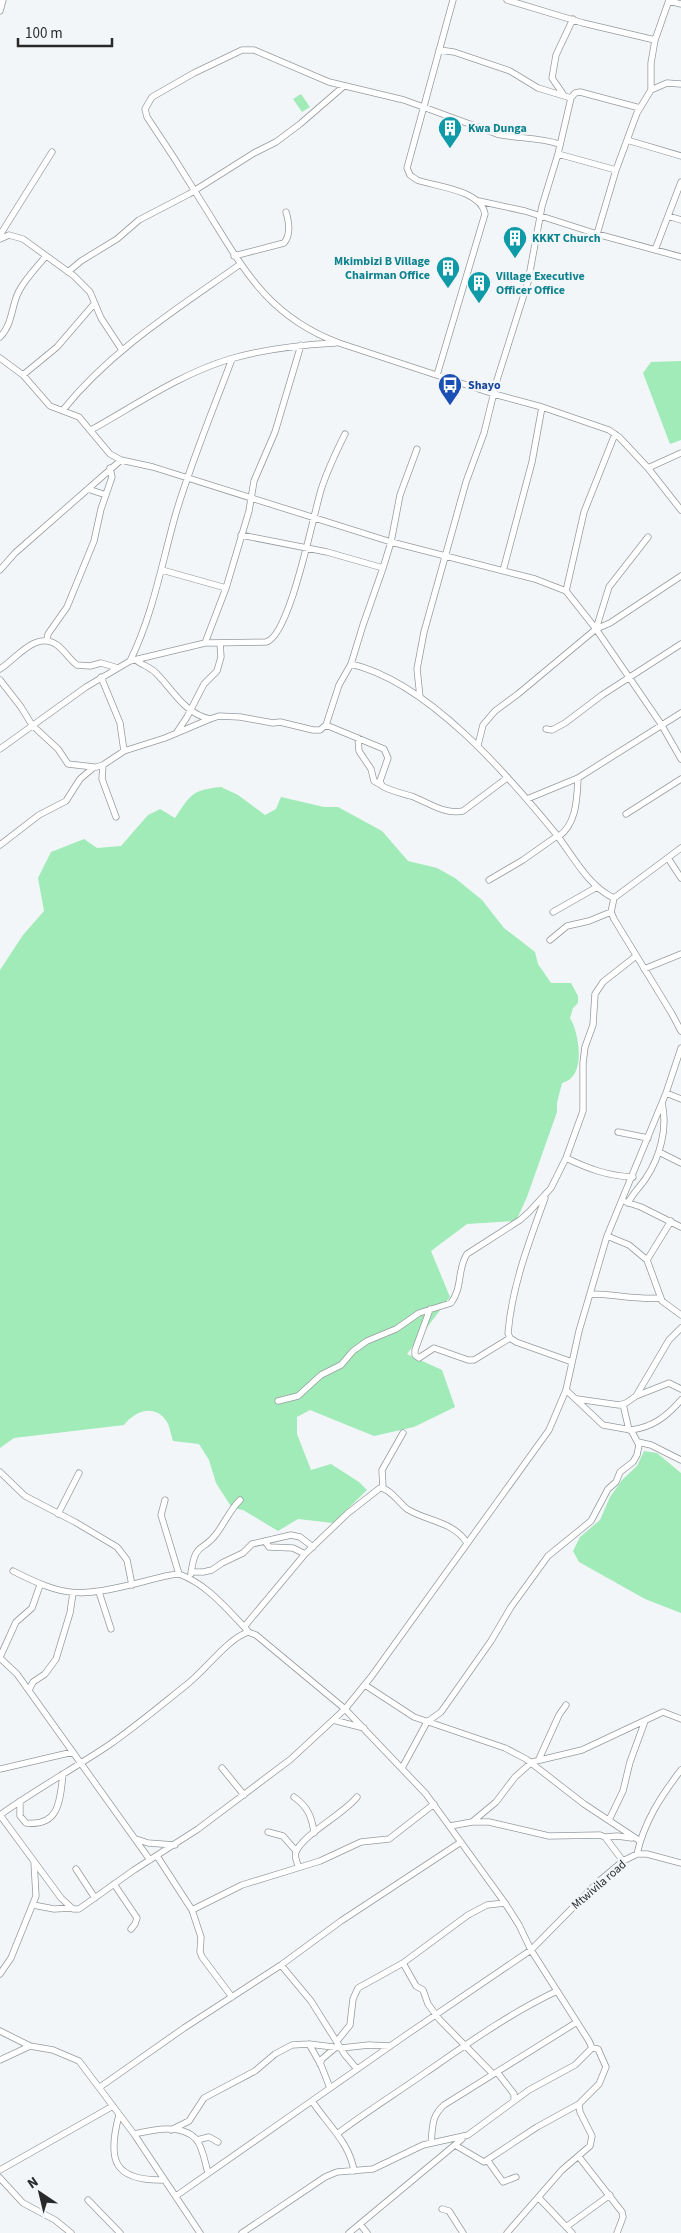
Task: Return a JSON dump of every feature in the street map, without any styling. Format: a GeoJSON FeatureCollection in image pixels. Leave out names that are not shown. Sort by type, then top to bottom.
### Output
{"type":"FeatureCollection","features":[{"type":"Feature","properties":{"kind":"street"},"geometry":{"type":"LineString","coordinates":[[0,11],[3,0]]}},
{"type":"Feature","properties":{"kind":"street"},"geometry":{"type":"LineString","coordinates":[[453,0],[410,154],[407,168],[410,175],[417,180],[470,196],[479,201],[541,216],[597,234],[681,257]]}},
{"type":"Feature","properties":{"kind":"street"},"geometry":{"type":"LineString","coordinates":[[506,0],[620,33],[654,40]]}},
{"type":"Feature","properties":{"kind":"street"},"geometry":{"type":"LineString","coordinates":[[597,234],[627,140],[640,108],[651,90],[654,40],[669,0],[681,4]]}},
{"type":"Feature","properties":{"kind":"street"},"geometry":{"type":"LineString","coordinates":[[563,94],[552,78],[556,55],[573,19]]}},
{"type":"Feature","properties":{"kind":"street"},"geometry":{"type":"LineString","coordinates":[[559,144],[542,139],[512,138],[497,134],[384,94],[344,86],[302,71],[258,50],[246,50],[213,64],[152,97],[145,106],[145,114],[239,264],[267,296],[289,316],[319,335],[339,343],[494,394],[542,407],[615,434],[648,468],[681,510]]}},
{"type":"Feature","properties":{"kind":"street"},"geometry":{"type":"LineString","coordinates":[[439,50],[454,52],[510,71],[538,88],[563,94],[571,98]]}},
{"type":"Feature","properties":{"kind":"street"},"geometry":{"type":"LineString","coordinates":[[651,90],[667,83],[680,82]]}},
{"type":"Feature","properties":{"kind":"street"},"geometry":{"type":"LineString","coordinates":[[68,272],[117,238],[139,220],[276,142],[344,86]]}},
{"type":"Feature","properties":{"kind":"street"},"geometry":{"type":"LineString","coordinates":[[420,697],[417,678],[418,661],[424,632],[445,555],[528,282],[545,192],[558,154],[571,98],[575,93],[587,94],[640,108]]}},
{"type":"Feature","properties":{"kind":"street"},"geometry":{"type":"LineString","coordinates":[[627,140],[681,156]]}},
{"type":"Feature","properties":{"kind":"street"},"geometry":{"type":"LineString","coordinates":[[0,235],[52,152]]}},
{"type":"Feature","properties":{"kind":"street"},"geometry":{"type":"LineString","coordinates":[[558,154],[616,170]]}},
{"type":"Feature","properties":{"kind":"street"},"geometry":{"type":"LineString","coordinates":[[655,250],[681,182]]}},
{"type":"Feature","properties":{"kind":"street"},"geometry":{"type":"LineString","coordinates":[[437,375],[483,225],[484,207],[479,201]]}},
{"type":"Feature","properties":{"kind":"street"},"geometry":{"type":"LineString","coordinates":[[234,256],[284,243],[287,240],[289,225],[286,212]]}},
{"type":"Feature","properties":{"kind":"street"},"geometry":{"type":"LineString","coordinates":[[668,216],[681,220]]}},
{"type":"Feature","properties":{"kind":"street"},"geometry":{"type":"LineString","coordinates":[[0,239],[9,235],[23,239],[88,289],[94,304],[122,350]]}},
{"type":"Feature","properties":{"kind":"street"},"geometry":{"type":"LineString","coordinates":[[0,337],[10,324],[12,311],[20,290],[46,256]]}},
{"type":"Feature","properties":{"kind":"street"},"geometry":{"type":"LineString","coordinates":[[63,410],[89,380],[122,350],[239,264]]}},
{"type":"Feature","properties":{"kind":"street"},"geometry":{"type":"LineString","coordinates":[[23,375],[57,347],[94,304]]}},
{"type":"Feature","properties":{"kind":"street"},"geometry":{"type":"LineString","coordinates":[[91,430],[144,399],[199,371],[232,359],[301,345],[339,343]]}},
{"type":"Feature","properties":{"kind":"street"},"geometry":{"type":"LineString","coordinates":[[205,643],[226,588],[251,499],[254,481],[275,432],[301,345]]}},
{"type":"Feature","properties":{"kind":"street"},"geometry":{"type":"LineString","coordinates":[[0,358],[23,375],[50,406],[76,414],[106,450],[121,460],[153,467],[391,542],[535,579],[566,590],[596,628],[661,724],[681,759]]}},
{"type":"Feature","properties":{"kind":"street"},"geometry":{"type":"LineString","coordinates":[[133,660],[162,570],[187,479],[232,359]]}},
{"type":"Feature","properties":{"kind":"street"},"geometry":{"type":"LineString","coordinates":[[503,571],[532,462],[542,407]]}},
{"type":"Feature","properties":{"kind":"street"},"geometry":{"type":"LineString","coordinates":[[0,749],[101,677],[133,660],[205,643],[266,642],[274,638],[283,620],[307,547],[313,518],[327,474],[345,434]]}},
{"type":"Feature","properties":{"kind":"street"},"geometry":{"type":"LineString","coordinates":[[566,590],[584,512],[615,434]]}},
{"type":"Feature","properties":{"kind":"street"},"geometry":{"type":"LineString","coordinates":[[0,680],[32,725],[58,749],[68,764],[94,767],[103,765],[124,751],[219,716],[240,717],[272,723],[280,722],[320,730],[326,725],[340,685],[351,664],[391,542],[400,495],[417,449]]}},
{"type":"Feature","properties":{"kind":"street"},"geometry":{"type":"LineString","coordinates":[[648,468],[681,452]]}},
{"type":"Feature","properties":{"kind":"street"},"geometry":{"type":"LineString","coordinates":[[0,570],[15,553],[121,460]]}},
{"type":"Feature","properties":{"kind":"street"},"geometry":{"type":"LineString","coordinates":[[46,641],[48,634],[66,607],[94,541],[112,477],[110,468]]}},
{"type":"Feature","properties":{"kind":"street"},"geometry":{"type":"LineString","coordinates":[[88,490],[106,495]]}},
{"type":"Feature","properties":{"kind":"street"},"geometry":{"type":"LineString","coordinates":[[241,534],[307,547],[383,568]]}},
{"type":"Feature","properties":{"kind":"street"},"geometry":{"type":"LineString","coordinates":[[596,628],[609,587],[648,537]]}},
{"type":"Feature","properties":{"kind":"street"},"geometry":{"type":"LineString","coordinates":[[162,570],[226,588]]}},
{"type":"Feature","properties":{"kind":"street"},"geometry":{"type":"LineString","coordinates":[[478,745],[483,725],[495,711],[596,628],[610,623],[681,576]]}},
{"type":"Feature","properties":{"kind":"street"},"geometry":{"type":"LineString","coordinates":[[0,669],[30,646],[46,641],[56,644],[79,666],[101,663],[118,668]]}},
{"type":"Feature","properties":{"kind":"street"},"geometry":{"type":"LineString","coordinates":[[177,732],[204,684],[219,666],[220,643]]}},
{"type":"Feature","properties":{"kind":"street"},"geometry":{"type":"LineString","coordinates":[[546,729],[552,730],[565,723],[681,644]]}},
{"type":"Feature","properties":{"kind":"street"},"geometry":{"type":"LineString","coordinates":[[133,660],[154,672],[174,696],[191,710],[203,718],[210,719]]}},
{"type":"Feature","properties":{"kind":"street"},"geometry":{"type":"LineString","coordinates":[[351,664],[367,668],[420,697],[478,745],[527,799],[596,887],[614,898]]}},
{"type":"Feature","properties":{"kind":"street"},"geometry":{"type":"LineString","coordinates":[[101,677],[120,723],[124,751]]}},
{"type":"Feature","properties":{"kind":"street"},"geometry":{"type":"LineString","coordinates":[[527,799],[578,778],[681,713]]}},
{"type":"Feature","properties":{"kind":"street"},"geometry":{"type":"LineString","coordinates":[[326,725],[380,746],[388,754],[387,765],[380,781],[381,785]]}},
{"type":"Feature","properties":{"kind":"street"},"geometry":{"type":"LineString","coordinates":[[358,738],[360,754],[371,769],[374,781],[398,793],[413,797],[432,806],[456,812],[463,811],[507,778]]}},
{"type":"Feature","properties":{"kind":"street"},"geometry":{"type":"LineString","coordinates":[[103,765],[102,779],[116,817]]}},
{"type":"Feature","properties":{"kind":"street"},"geometry":{"type":"LineString","coordinates":[[0,846],[39,815],[66,801],[80,779],[94,767]]}},
{"type":"Feature","properties":{"kind":"street"},"geometry":{"type":"LineString","coordinates":[[489,880],[523,860],[565,831],[573,817],[578,778]]}},
{"type":"Feature","properties":{"kind":"street"},"geometry":{"type":"LineString","coordinates":[[626,814],[681,779]]}},
{"type":"Feature","properties":{"kind":"street"},"geometry":{"type":"LineString","coordinates":[[681,848],[614,898],[610,912],[681,1031]]}},
{"type":"Feature","properties":{"kind":"street"},"geometry":{"type":"LineString","coordinates":[[668,858],[681,878]]}},
{"type":"Feature","properties":{"kind":"street"},"geometry":{"type":"LineString","coordinates":[[552,912],[596,887]]}},
{"type":"Feature","properties":{"kind":"street"},"geometry":{"type":"LineString","coordinates":[[550,940],[567,926],[589,921],[610,912]]}},
{"type":"Feature","properties":{"kind":"street"},"geometry":{"type":"LineString","coordinates":[[644,969],[681,954]]}},
{"type":"Feature","properties":{"kind":"street"},"geometry":{"type":"LineString","coordinates":[[572,1362],[510,1338],[508,1333],[512,1297],[546,1194],[566,1158],[583,1111],[583,1062],[585,1047],[593,1025],[595,994],[603,982],[636,956]]}},
{"type":"Feature","properties":{"kind":"street"},"geometry":{"type":"LineString","coordinates":[[33,1905],[54,1909],[78,1909],[175,1845],[244,1795],[304,1748],[345,1709],[366,1684],[543,1440],[555,1417],[566,1390],[579,1332],[607,1236],[625,1202],[681,1048]]}},
{"type":"Feature","properties":{"kind":"street"},"geometry":{"type":"LineString","coordinates":[[666,1093],[681,1099]]}},
{"type":"Feature","properties":{"kind":"street"},"geometry":{"type":"LineString","coordinates":[[625,1202],[647,1177],[658,1152],[665,1122],[662,1104]]}},
{"type":"Feature","properties":{"kind":"street"},"geometry":{"type":"LineString","coordinates":[[618,1132],[648,1138]]}},
{"type":"Feature","properties":{"kind":"street"},"geometry":{"type":"LineString","coordinates":[[658,1152],[681,1163]]}},
{"type":"Feature","properties":{"kind":"street"},"geometry":{"type":"LineString","coordinates":[[566,1158],[614,1176],[633,1176]]}},
{"type":"Feature","properties":{"kind":"street"},"geometry":{"type":"LineString","coordinates":[[278,1401],[298,1396],[321,1375],[341,1365],[359,1346],[396,1329],[411,1318],[430,1309],[448,1304],[454,1299],[460,1285],[463,1261],[467,1254],[520,1220],[546,1194]]}},
{"type":"Feature","properties":{"kind":"street"},"geometry":{"type":"LineString","coordinates":[[625,1202],[641,1206],[681,1227]]}},
{"type":"Feature","properties":{"kind":"street"},"geometry":{"type":"LineString","coordinates":[[647,1260],[671,1221]]}},
{"type":"Feature","properties":{"kind":"street"},"geometry":{"type":"LineString","coordinates":[[607,1236],[629,1246],[647,1260],[660,1298],[666,1306],[681,1315]]}},
{"type":"Feature","properties":{"kind":"street"},"geometry":{"type":"LineString","coordinates":[[591,1294],[614,1294],[634,1299],[660,1298]]}},
{"type":"Feature","properties":{"kind":"street"},"geometry":{"type":"LineString","coordinates":[[430,1309],[415,1350],[415,1355],[419,1358],[436,1348],[468,1360],[474,1360],[510,1338]]}},
{"type":"Feature","properties":{"kind":"street"},"geometry":{"type":"LineString","coordinates":[[636,1396],[669,1340],[681,1328]]}},
{"type":"Feature","properties":{"kind":"street"},"geometry":{"type":"LineString","coordinates":[[577,1399],[623,1404],[636,1396],[669,1383],[681,1389]]}},
{"type":"Feature","properties":{"kind":"street"},"geometry":{"type":"LineString","coordinates":[[566,1390],[603,1425],[630,1430],[653,1425],[661,1420],[681,1400]]}},
{"type":"Feature","properties":{"kind":"street"},"geometry":{"type":"LineString","coordinates":[[402,1768],[427,1722],[441,1712],[491,1641],[511,1607],[548,1556],[594,1518],[608,1489],[616,1482],[620,1472],[636,1458],[638,1442],[630,1430],[623,1404]]}},
{"type":"Feature","properties":{"kind":"street"},"geometry":{"type":"LineString","coordinates":[[403,1433],[382,1470],[383,1488],[406,1508],[453,1528],[467,1544]]}},
{"type":"Feature","properties":{"kind":"street"},"geometry":{"type":"LineString","coordinates":[[638,1442],[651,1445],[681,1460]]}},
{"type":"Feature","properties":{"kind":"street"},"geometry":{"type":"LineString","coordinates":[[0,1472],[20,1493],[117,1547],[127,1560],[132,1584]]}},
{"type":"Feature","properties":{"kind":"street"},"geometry":{"type":"LineString","coordinates":[[58,1514],[79,1473]]}},
{"type":"Feature","properties":{"kind":"street"},"geometry":{"type":"LineString","coordinates":[[71,1908],[0,1815],[110,1744],[195,1678],[242,1634],[305,1554],[348,1513],[377,1489],[383,1488]]}},
{"type":"Feature","properties":{"kind":"street"},"geometry":{"type":"LineString","coordinates":[[165,1500],[160,1515],[179,1574]]}},
{"type":"Feature","properties":{"kind":"street"},"geometry":{"type":"LineString","coordinates":[[191,1575],[195,1552],[216,1534],[230,1511],[240,1500]]}},
{"type":"Feature","properties":{"kind":"street"},"geometry":{"type":"LineString","coordinates":[[13,1571],[40,1585],[60,1592],[99,1592],[179,1574],[191,1575],[212,1570],[243,1553],[252,1544],[295,1534],[312,1547]]}},
{"type":"Feature","properties":{"kind":"street"},"geometry":{"type":"LineString","coordinates":[[265,1541],[269,1546],[293,1548],[305,1554]]}},
{"type":"Feature","properties":{"kind":"street"},"geometry":{"type":"LineString","coordinates":[[191,1575],[246,1629],[256,1635],[345,1709],[434,1804],[505,1903],[519,1925],[531,1950],[592,2048]]}},
{"type":"Feature","properties":{"kind":"street"},"geometry":{"type":"LineString","coordinates":[[40,1585],[32,1608],[16,1622],[0,1658],[17,1674],[29,1690],[150,1860]]}},
{"type":"Feature","properties":{"kind":"street"},"geometry":{"type":"LineString","coordinates":[[99,1592],[111,1629]]}},
{"type":"Feature","properties":{"kind":"street"},"geometry":{"type":"LineString","coordinates":[[29,1690],[33,1682],[46,1674],[56,1659],[73,1593]]}},
{"type":"Feature","properties":{"kind":"street"},"geometry":{"type":"LineString","coordinates":[[366,1684],[407,1713],[427,1722],[505,1748],[532,1762],[560,1786],[638,1840]]}},
{"type":"Feature","properties":{"kind":"street"},"geometry":{"type":"LineString","coordinates":[[539,1759],[566,1705]]}},
{"type":"Feature","properties":{"kind":"street"},"geometry":{"type":"LineString","coordinates":[[472,1822],[496,1802],[515,1777],[532,1762],[582,1750],[613,1734],[665,1712],[681,1719]]}},
{"type":"Feature","properties":{"kind":"street"},"geometry":{"type":"LineString","coordinates":[[333,1720],[364,1728]]}},
{"type":"Feature","properties":{"kind":"street"},"geometry":{"type":"LineString","coordinates":[[609,1820],[623,1791],[630,1762],[644,1722]]}},
{"type":"Feature","properties":{"kind":"street"},"geometry":{"type":"LineString","coordinates":[[0,1769],[73,1752]]}},
{"type":"Feature","properties":{"kind":"street"},"geometry":{"type":"LineString","coordinates":[[222,1768],[244,1795]]}},
{"type":"Feature","properties":{"kind":"street"},"geometry":{"type":"LineString","coordinates":[[637,1854],[638,1840],[654,1808],[681,1770]]}},
{"type":"Feature","properties":{"kind":"street"},"geometry":{"type":"LineString","coordinates":[[20,1801],[20,1816],[26,1824],[38,1824],[50,1818],[58,1807],[63,1774]]}},
{"type":"Feature","properties":{"kind":"street"},"geometry":{"type":"LineString","coordinates":[[299,1867],[295,1856],[296,1851],[314,1833],[334,1820],[357,1796]]}},
{"type":"Feature","properties":{"kind":"street"},"geometry":{"type":"LineString","coordinates":[[294,1797],[306,1807],[312,1819],[314,1833]]}},
{"type":"Feature","properties":{"kind":"street"},"geometry":{"type":"LineString","coordinates":[[192,1910],[242,1885],[332,1856],[361,1842],[392,1838],[434,1804]]}},
{"type":"Feature","properties":{"kind":"street"},"geometry":{"type":"LineString","coordinates":[[450,1826],[472,1822],[489,1822],[550,1836],[587,1834],[605,1837],[618,1836],[638,1840]]}},
{"type":"Feature","properties":{"kind":"street"},"geometry":{"type":"LineString","coordinates":[[268,1832],[283,1836],[296,1851]]}},
{"type":"Feature","properties":{"kind":"street"},"geometry":{"type":"LineString","coordinates":[[605,1837],[623,1861]]}},
{"type":"Feature","properties":{"kind":"street"},"geometry":{"type":"LineString","coordinates":[[136,1839],[148,1843],[175,1845]]}},
{"type":"Feature","properties":{"kind":"street"},"geometry":{"type":"LineString","coordinates":[[100,2087],[281,1965],[341,1921],[461,1842]]}},
{"type":"Feature","properties":{"kind":"street","name":"Mtwivila road"},"geometry":{"type":"LineString","coordinates":[[176,2196],[436,2014],[531,1950],[598,1882],[623,1861],[637,1854],[660,1856],[681,1863]]}},
{"type":"Feature","properties":{"kind":"street"},"geometry":{"type":"LineString","coordinates":[[157,1856],[192,1910],[201,1937],[200,1952],[202,1957],[232,1997]]}},
{"type":"Feature","properties":{"kind":"street"},"geometry":{"type":"LineString","coordinates":[[0,1974],[11,1958],[33,1905],[36,1889],[34,1861]]}},
{"type":"Feature","properties":{"kind":"street"},"geometry":{"type":"LineString","coordinates":[[76,1869],[95,1898]]}},
{"type":"Feature","properties":{"kind":"street"},"geometry":{"type":"LineString","coordinates":[[114,1884],[137,1918],[136,1924],[131,1929]]}},
{"type":"Feature","properties":{"kind":"street"},"geometry":{"type":"LineString","coordinates":[[320,2064],[322,2059],[338,2046],[350,2025],[353,1999],[358,1988],[403,1962],[468,1915],[487,1905],[505,1903]]}},
{"type":"Feature","properties":{"kind":"street"},"geometry":{"type":"LineString","coordinates":[[403,1962],[416,1986],[423,1990],[428,2004],[436,2014],[456,2037],[495,2073],[514,2094],[514,2100]]}},
{"type":"Feature","properties":{"kind":"street"},"geometry":{"type":"LineString","coordinates":[[281,1965],[311,2001],[338,2046],[357,2069]]}},
{"type":"Feature","properties":{"kind":"street"},"geometry":{"type":"LineString","coordinates":[[337,2134],[465,2045],[540,1999],[557,1991]]}},
{"type":"Feature","properties":{"kind":"street"},"geometry":{"type":"LineString","coordinates":[[432,2143],[436,2113],[444,2105],[577,2022]]}},
{"type":"Feature","properties":{"kind":"street"},"geometry":{"type":"LineString","coordinates":[[0,2031],[30,2046],[54,2050],[79,2061],[134,2134],[200,2233]]}},
{"type":"Feature","properties":{"kind":"street"},"geometry":{"type":"LineString","coordinates":[[309,2044],[330,2088]]}},
{"type":"Feature","properties":{"kind":"street"},"geometry":{"type":"LineString","coordinates":[[171,2130],[189,2121],[204,2098],[255,2071],[284,2048],[292,2045],[309,2044],[390,2046]]}},
{"type":"Feature","properties":{"kind":"street"},"geometry":{"type":"LineString","coordinates":[[0,2060],[30,2046]]}},
{"type":"Feature","properties":{"kind":"street"},"geometry":{"type":"LineString","coordinates":[[242,2233],[325,2177],[337,2172],[373,2169],[411,2149],[464,2137],[473,2133],[514,2100],[574,2065],[592,2048]]}},
{"type":"Feature","properties":{"kind":"street"},"geometry":{"type":"LineString","coordinates":[[455,2145],[482,2162],[488,2161],[537,2127],[579,2104],[599,2084],[606,2066],[598,2049],[592,2048]]}},
{"type":"Feature","properties":{"kind":"street"},"geometry":{"type":"LineString","coordinates":[[312,2101],[337,2134],[353,2161],[354,2171]]}},
{"type":"Feature","properties":{"kind":"street"},"geometry":{"type":"LineString","coordinates":[[507,2233],[562,2170],[590,2146],[592,2136],[580,2112],[579,2104]]}},
{"type":"Feature","properties":{"kind":"street"},"geometry":{"type":"LineString","coordinates":[[0,2170],[113,2106]]}},
{"type":"Feature","properties":{"kind":"street"},"geometry":{"type":"LineString","coordinates":[[119,2115],[114,2138],[114,2157],[120,2170],[131,2176],[164,2180]]}},
{"type":"Feature","properties":{"kind":"street"},"geometry":{"type":"LineString","coordinates":[[134,2134],[162,2129],[191,2136],[197,2140],[208,2173]]}},
{"type":"Feature","properties":{"kind":"street"},"geometry":{"type":"LineString","coordinates":[[349,2233],[464,2137]]}},
{"type":"Feature","properties":{"kind":"street"},"geometry":{"type":"LineString","coordinates":[[197,2140],[209,2138],[218,2142]]}},
{"type":"Feature","properties":{"kind":"street"},"geometry":{"type":"LineString","coordinates":[[579,2157],[610,2195],[623,2215],[617,2233]]}},
{"type":"Feature","properties":{"kind":"street"},"geometry":{"type":"LineString","coordinates":[[488,2161],[503,2182],[516,2177]]}},
{"type":"Feature","properties":{"kind":"street"},"geometry":{"type":"LineString","coordinates":[[0,2178],[23,2203],[55,2220],[70,2233]]}},
{"type":"Feature","properties":{"kind":"street"},"geometry":{"type":"LineString","coordinates":[[566,2227],[610,2195]]}},
{"type":"Feature","properties":{"kind":"street"},"geometry":{"type":"LineString","coordinates":[[539,2198],[572,2233]]}},
{"type":"Feature","properties":{"kind":"street"},"geometry":{"type":"LineString","coordinates":[[88,2200],[120,2233]]}},
{"type":"Feature","properties":{"kind":"street"},"geometry":{"type":"LineString","coordinates":[[442,2209],[449,2211],[463,2233]]}},
{"type":"Feature","properties":{"kind":"street"},"geometry":{"type":"LineString","coordinates":[[360,2224],[367,2233]]}},
{"type":"Feature","properties":{"kind":"green space"},"geometry":{"type":"Polygon","coordinates":[[[301,94],[310,107],[302,112],[293,99],[301,94]]]}},
{"type":"Feature","properties":{"kind":"green space"},"geometry":{"type":"Polygon","coordinates":[[[681,361],[681,440],[670,444],[643,373],[651,362],[681,361]]]}},
{"type":"Feature","properties":{"kind":"green space"},"geometry":{"type":"Polygon","coordinates":[[[221,787],[238,795],[265,815],[276,809],[281,797],[324,807],[338,807],[382,831],[408,861],[437,868],[455,878],[482,900],[504,928],[535,952],[538,964],[551,983],[571,983],[578,996],[578,1003],[573,1008],[570,1018],[577,1039],[578,1064],[571,1078],[562,1083],[557,1103],[557,1112],[527,1197],[516,1221],[467,1224],[431,1251],[450,1297],[407,1354],[442,1370],[455,1407],[414,1427],[374,1436],[310,1410],[297,1417],[297,1434],[311,1470],[331,1464],[359,1482],[367,1490],[333,1523],[298,1519],[278,1531],[243,1510],[232,1508],[216,1483],[209,1460],[199,1444],[173,1441],[167,1422],[157,1412],[145,1411],[139,1413],[124,1425],[14,1438],[0,1448],[0,970],[23,935],[44,911],[38,878],[51,852],[84,839],[97,848],[121,846],[148,815],[160,809],[175,818],[193,795],[204,790],[221,787]]]}},
{"type":"Feature","properties":{"kind":"green space"},"geometry":{"type":"Polygon","coordinates":[[[644,1451],[657,1453],[681,1473],[681,1613],[645,1599],[579,1562],[573,1551],[580,1537],[600,1520],[610,1497],[622,1480],[637,1466],[644,1451]]]}},
{"type":"Feature","properties":{"kind":"place","name":"Kwa Dunga"},"geometry":{"type":"Point","coordinates":[450,149]}},
{"type":"Feature","properties":{"kind":"place","name":"KKKT Church"},"geometry":{"type":"Point","coordinates":[515,259]}},
{"type":"Feature","properties":{"kind":"place","name":"Mkimbizi B Village Chairman Office"},"geometry":{"type":"Point","coordinates":[448,289]}},
{"type":"Feature","properties":{"kind":"place","name":"Village Executive Officer Office"},"geometry":{"type":"Point","coordinates":[479,304]}},
{"type":"Feature","properties":{"kind":"place","name":"Shayo"},"geometry":{"type":"Point","coordinates":[450,406]}}]}
